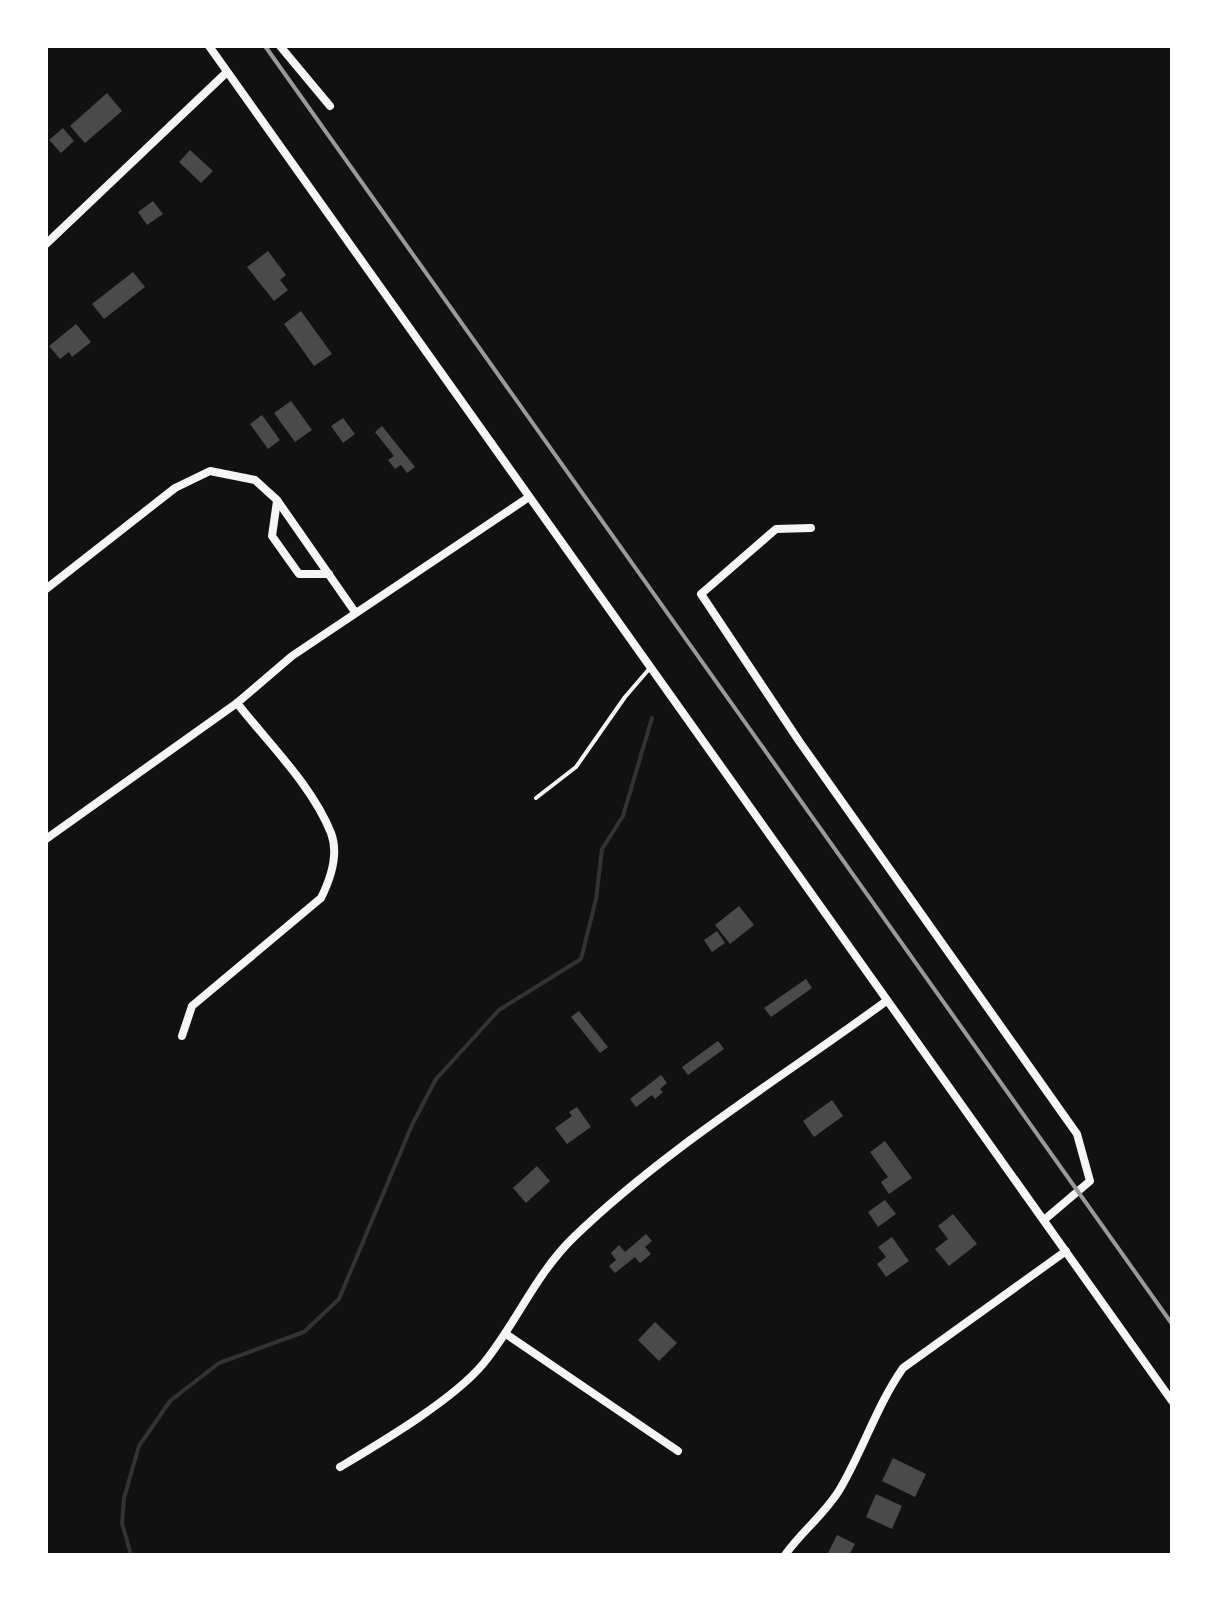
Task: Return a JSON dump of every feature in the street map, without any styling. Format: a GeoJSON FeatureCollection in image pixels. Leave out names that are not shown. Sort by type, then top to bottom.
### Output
{"type":"FeatureCollection","features":[{"type":"Feature","properties":{"kind":"street"},"geometry":{"type":"LineString","coordinates":[[209,46],[885,1002],[1172,1401]]}},
{"type":"Feature","properties":{"kind":"street"},"geometry":{"type":"LineString","coordinates":[[280,46],[330,106]]}},
{"type":"Feature","properties":{"kind":"street"},"geometry":{"type":"LineString","coordinates":[[46,244],[227,72]]}},
{"type":"Feature","properties":{"kind":"street"},"geometry":{"type":"LineString","coordinates":[[46,589],[175,488],[210,471],[255,480],[277,500],[355,612]]}},
{"type":"Feature","properties":{"kind":"street"},"geometry":{"type":"LineString","coordinates":[[46,839],[237,703],[292,656],[529,497]]}},
{"type":"Feature","properties":{"kind":"street"},"geometry":{"type":"LineString","coordinates":[[277,500],[272,536],[299,574],[329,574]]}},
{"type":"Feature","properties":{"kind":"street"},"geometry":{"type":"LineString","coordinates":[[811,528],[776,529],[701,594],[799,741],[1077,1134],[1090,1181],[1044,1220]]}},
{"type":"Feature","properties":{"kind":"street"},"geometry":{"type":"LineString","coordinates":[[182,1036],[192,1006],[321,898],[332,876],[332,835],[311,798],[237,703]]}},
{"type":"Feature","properties":{"kind":"street"},"geometry":{"type":"LineString","coordinates":[[340,1467],[451,1393],[480,1367],[506,1334],[539,1279],[572,1239],[606,1208],[654,1168],[885,1002]]}},
{"type":"Feature","properties":{"kind":"street"},"geometry":{"type":"LineString","coordinates":[[785,1555],[827,1510],[889,1388],[903,1368],[1066,1251]]}},
{"type":"Feature","properties":{"kind":"street"},"geometry":{"type":"LineString","coordinates":[[506,1334],[678,1451]]}},
{"type":"Feature","properties":{"kind":"lane"},"geometry":{"type":"LineString","coordinates":[[536,798],[576,767],[625,697],[650,668]]}},
{"type":"Feature","properties":{"kind":"building"},"geometry":{"type":"Polygon","coordinates":[[[107,93],[122,111],[85,143],[70,126],[107,93]]]}},
{"type":"Feature","properties":{"kind":"building"},"geometry":{"type":"Polygon","coordinates":[[[63,128],[74,141],[61,153],[49,140],[63,128]]]}},
{"type":"Feature","properties":{"kind":"building"},"geometry":{"type":"Polygon","coordinates":[[[190,150],[213,171],[201,183],[179,162],[190,150]]]}},
{"type":"Feature","properties":{"kind":"building"},"geometry":{"type":"Polygon","coordinates":[[[153,201],[163,214],[147,225],[138,212],[153,201]]]}},
{"type":"Feature","properties":{"kind":"building"},"geometry":{"type":"Polygon","coordinates":[[[268,251],[286,275],[280,280],[288,290],[274,301],[247,267],[268,251]]]}},
{"type":"Feature","properties":{"kind":"building"},"geometry":{"type":"Polygon","coordinates":[[[133,272],[145,287],[104,319],[92,304],[133,272]]]}},
{"type":"Feature","properties":{"kind":"building"},"geometry":{"type":"Polygon","coordinates":[[[301,311],[332,354],[314,366],[284,324],[301,311]]]}},
{"type":"Feature","properties":{"kind":"building"},"geometry":{"type":"Polygon","coordinates":[[[76,324],[91,342],[72,357],[69,352],[60,359],[49,346],[76,324]]]}},
{"type":"Feature","properties":{"kind":"building"},"geometry":{"type":"Polygon","coordinates":[[[291,401],[312,430],[295,442],[274,413],[291,401]]]}},
{"type":"Feature","properties":{"kind":"building"},"geometry":{"type":"Polygon","coordinates":[[[262,415],[280,440],[268,449],[250,424],[262,415]]]}},
{"type":"Feature","properties":{"kind":"building"},"geometry":{"type":"Polygon","coordinates":[[[343,418],[355,434],[343,443],[331,426],[343,418]]]}},
{"type":"Feature","properties":{"kind":"building"},"geometry":{"type":"Polygon","coordinates":[[[382,426],[415,467],[407,473],[401,465],[395,469],[388,460],[394,456],[375,432],[382,426]]]}},
{"type":"Feature","properties":{"kind":"building"},"geometry":{"type":"Polygon","coordinates":[[[739,906],[754,925],[730,944],[715,925],[739,906]]]}},
{"type":"Feature","properties":{"kind":"building"},"geometry":{"type":"Polygon","coordinates":[[[717,931],[725,943],[712,952],[704,940],[717,931]]]}},
{"type":"Feature","properties":{"kind":"building"},"geometry":{"type":"Polygon","coordinates":[[[806,979],[812,988],[771,1017],[764,1008],[806,979]]]}},
{"type":"Feature","properties":{"kind":"building"},"geometry":{"type":"Polygon","coordinates":[[[579,1011],[608,1047],[600,1053],[571,1017],[579,1011]]]}},
{"type":"Feature","properties":{"kind":"building"},"geometry":{"type":"Polygon","coordinates":[[[718,1041],[724,1049],[688,1075],[682,1067],[718,1041]]]}},
{"type":"Feature","properties":{"kind":"building"},"geometry":{"type":"Polygon","coordinates":[[[661,1075],[667,1083],[660,1089],[663,1092],[655,1099],[652,1095],[636,1107],[630,1099],[661,1075]]]}},
{"type":"Feature","properties":{"kind":"building"},"geometry":{"type":"Polygon","coordinates":[[[832,1100],[843,1116],[814,1137],[803,1121],[832,1100]]]}},
{"type":"Feature","properties":{"kind":"building"},"geometry":{"type":"Polygon","coordinates":[[[577,1107],[591,1127],[567,1144],[555,1128],[572,1116],[569,1112],[577,1107]]]}},
{"type":"Feature","properties":{"kind":"building"},"geometry":{"type":"Polygon","coordinates":[[[885,1141],[912,1178],[889,1194],[881,1182],[888,1177],[870,1152],[885,1141]]]}},
{"type":"Feature","properties":{"kind":"building"},"geometry":{"type":"Polygon","coordinates":[[[537,1166],[550,1181],[526,1203],[513,1188],[537,1166]]]}},
{"type":"Feature","properties":{"kind":"building"},"geometry":{"type":"Polygon","coordinates":[[[885,1200],[896,1214],[878,1227],[868,1212],[885,1200]]]}},
{"type":"Feature","properties":{"kind":"building"},"geometry":{"type":"Polygon","coordinates":[[[953,1214],[977,1244],[949,1266],[935,1249],[948,1239],[938,1226],[953,1214]]]}},
{"type":"Feature","properties":{"kind":"building"},"geometry":{"type":"Polygon","coordinates":[[[646,1234],[652,1241],[645,1247],[651,1254],[640,1263],[635,1257],[615,1273],[609,1266],[616,1260],[611,1253],[619,1245],[625,1252],[646,1234]]]}},
{"type":"Feature","properties":{"kind":"building"},"geometry":{"type":"Polygon","coordinates":[[[892,1237],[909,1261],[886,1277],[877,1264],[886,1257],[878,1247],[892,1237]]]}},
{"type":"Feature","properties":{"kind":"building"},"geometry":{"type":"Polygon","coordinates":[[[655,1322],[677,1343],[659,1361],[638,1340],[655,1322]]]}},
{"type":"Feature","properties":{"kind":"building"},"geometry":{"type":"Polygon","coordinates":[[[893,1458],[926,1474],[915,1497],[882,1481],[893,1458]]]}},
{"type":"Feature","properties":{"kind":"building"},"geometry":{"type":"Polygon","coordinates":[[[876,1494],[902,1506],[892,1529],[866,1517],[876,1494]]]}},
{"type":"Feature","properties":{"kind":"building"},"geometry":{"type":"Polygon","coordinates":[[[837,1535],[855,1544],[849,1555],[827,1555],[837,1535]]]}},
{"type":"Feature","properties":{"kind":"waterway"},"geometry":{"type":"LineString","coordinates":[[131,1555],[122,1523],[124,1498],[139,1446],[170,1401],[219,1363],[304,1332],[339,1299],[412,1125],[436,1079],[499,1010],[581,959],[596,899],[602,849],[623,816],[652,718]]}},
{"type":"Feature","properties":{"kind":"railway"},"geometry":{"type":"LineString","coordinates":[[265,46],[1172,1324]]}}]}
